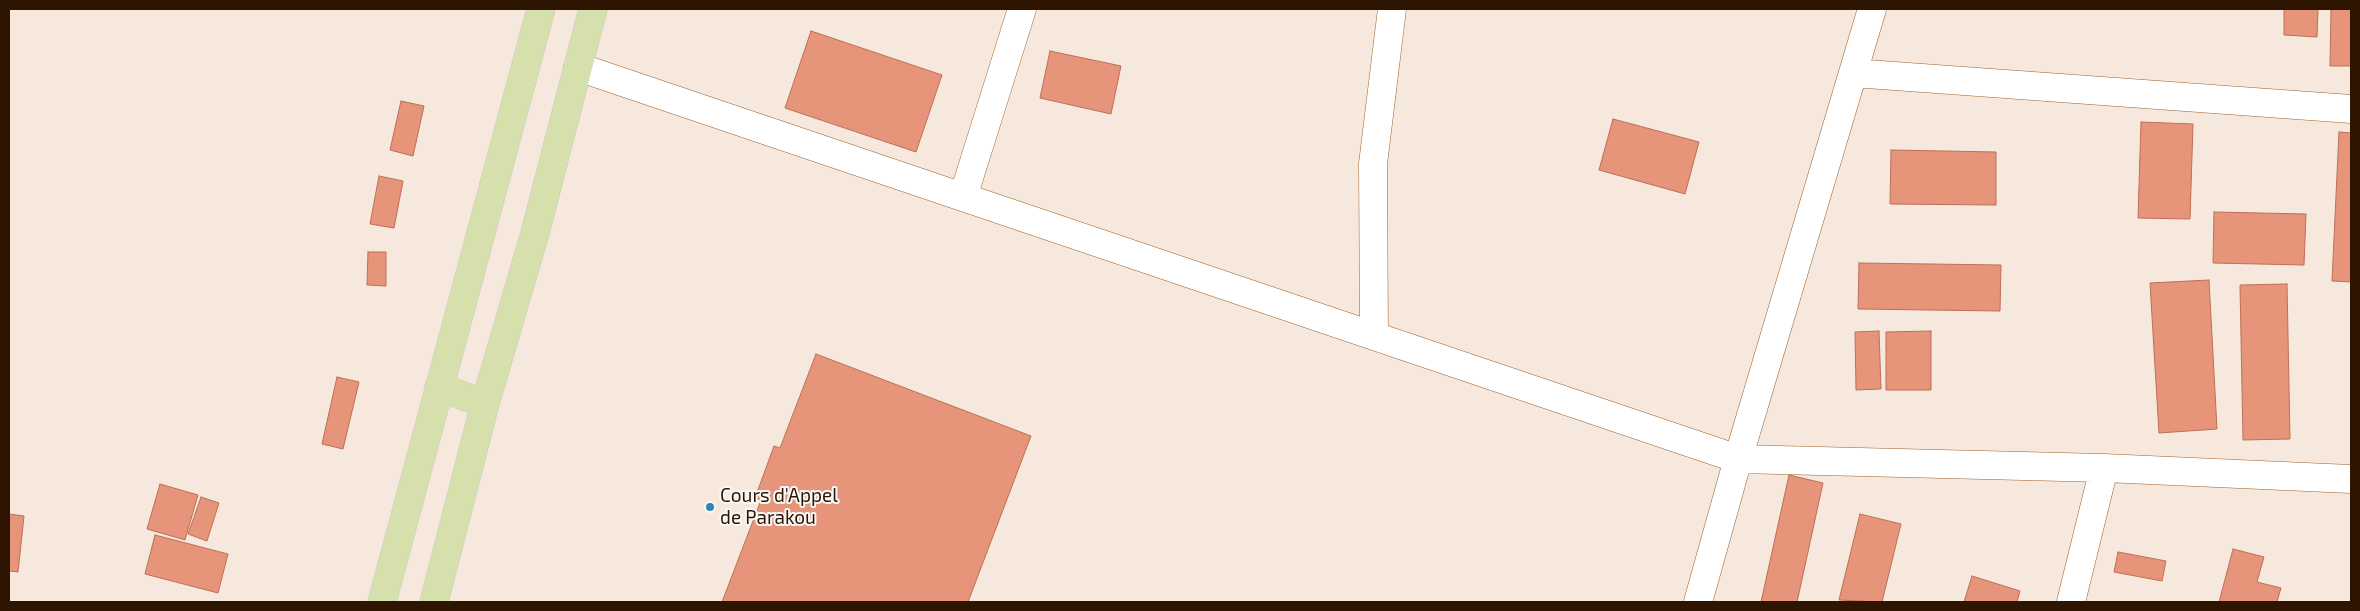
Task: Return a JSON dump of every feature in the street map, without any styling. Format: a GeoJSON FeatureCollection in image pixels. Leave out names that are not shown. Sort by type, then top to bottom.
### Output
{"type":"FeatureCollection","features":[{"type":"Feature","properties":{"kind":"main road"},"geometry":{"type":"LineString","coordinates":[[382,602],[541,9]]}},
{"type":"Feature","properties":{"kind":"main road"},"geometry":{"type":"LineString","coordinates":[[434,602],[485,404],[535,233],[594,9]]}},
{"type":"Feature","properties":{"kind":"main road"},"geometry":{"type":"LineString","coordinates":[[439,387],[485,404]]}},
{"type":"Feature","properties":{"kind":"street"},"geometry":{"type":"LineString","coordinates":[[962,198],[1022,9]]}},
{"type":"Feature","properties":{"kind":"street"},"geometry":{"type":"LineString","coordinates":[[1374,336],[1373,164],[1392,9]]}},
{"type":"Feature","properties":{"kind":"street"},"geometry":{"type":"LineString","coordinates":[[1698,602],[1738,459],[1872,9]]}},
{"type":"Feature","properties":{"kind":"street"},"geometry":{"type":"LineString","coordinates":[[578,67],[1738,459],[2104,468],[2351,479]]}},
{"type":"Feature","properties":{"kind":"street"},"geometry":{"type":"LineString","coordinates":[[1853,72],[2351,109]]}},
{"type":"Feature","properties":{"kind":"street"},"geometry":{"type":"LineString","coordinates":[[2072,602],[2104,468]]}},
{"type":"Feature","properties":{"kind":"building"},"geometry":{"type":"Polygon","coordinates":[[[2284,9],[2318,9],[2317,37],[2284,35],[2284,9]]]}},
{"type":"Feature","properties":{"kind":"building"},"geometry":{"type":"Polygon","coordinates":[[[2331,9],[2351,9],[2351,66],[2330,66],[2331,9]]]}},
{"type":"Feature","properties":{"kind":"building"},"geometry":{"type":"Polygon","coordinates":[[[811,31],[942,75],[916,152],[785,108],[811,31]]]}},
{"type":"Feature","properties":{"kind":"building"},"geometry":{"type":"Polygon","coordinates":[[[1050,51],[1121,66],[1111,114],[1040,98],[1050,51]]]}},
{"type":"Feature","properties":{"kind":"building"},"geometry":{"type":"Polygon","coordinates":[[[401,101],[424,106],[413,156],[390,150],[401,101]]]}},
{"type":"Feature","properties":{"kind":"building"},"geometry":{"type":"Polygon","coordinates":[[[1613,119],[1699,142],[1685,194],[1599,170],[1613,119]]]}},
{"type":"Feature","properties":{"kind":"building"},"geometry":{"type":"Polygon","coordinates":[[[2141,122],[2193,124],[2190,219],[2138,218],[2141,122]]]}},
{"type":"Feature","properties":{"kind":"building"},"geometry":{"type":"Polygon","coordinates":[[[2339,132],[2351,133],[2351,282],[2332,281],[2339,132]]]}},
{"type":"Feature","properties":{"kind":"building"},"geometry":{"type":"Polygon","coordinates":[[[1891,150],[1996,152],[1996,205],[1890,204],[1891,150]]]}},
{"type":"Feature","properties":{"kind":"building"},"geometry":{"type":"Polygon","coordinates":[[[379,176],[403,181],[394,228],[370,224],[379,176]]]}},
{"type":"Feature","properties":{"kind":"building"},"geometry":{"type":"Polygon","coordinates":[[[2214,212],[2306,214],[2304,265],[2213,263],[2214,212]]]}},
{"type":"Feature","properties":{"kind":"building"},"geometry":{"type":"Polygon","coordinates":[[[368,252],[386,252],[386,286],[367,285],[368,252]]]}},
{"type":"Feature","properties":{"kind":"building"},"geometry":{"type":"Polygon","coordinates":[[[1859,263],[2001,265],[2000,311],[1858,309],[1859,263]]]}},
{"type":"Feature","properties":{"kind":"building"},"geometry":{"type":"Polygon","coordinates":[[[2209,280],[2217,429],[2159,433],[2150,283],[2209,280]]]}},
{"type":"Feature","properties":{"kind":"building"},"geometry":{"type":"Polygon","coordinates":[[[2287,284],[2290,439],[2243,440],[2240,285],[2287,284]]]}},
{"type":"Feature","properties":{"kind":"building"},"geometry":{"type":"Polygon","coordinates":[[[1879,331],[1881,389],[1856,390],[1855,332],[1879,331]]]}},
{"type":"Feature","properties":{"kind":"building"},"geometry":{"type":"Polygon","coordinates":[[[1931,331],[1931,390],[1886,390],[1886,332],[1931,331]]]}},
{"type":"Feature","properties":{"kind":"building"},"geometry":{"type":"Polygon","coordinates":[[[816,354],[1031,436],[968,602],[722,602],[761,500],[755,498],[774,446],[780,448],[816,354]]]}},
{"type":"Feature","properties":{"kind":"building"},"geometry":{"type":"Polygon","coordinates":[[[337,377],[359,382],[343,449],[322,444],[337,377]]]}},
{"type":"Feature","properties":{"kind":"building"},"geometry":{"type":"Polygon","coordinates":[[[1789,475],[1823,483],[1801,584],[1797,602],[1761,602],[1789,475]]]}},
{"type":"Feature","properties":{"kind":"building"},"geometry":{"type":"Polygon","coordinates":[[[160,484],[198,495],[185,540],[147,529],[160,484]]]}},
{"type":"Feature","properties":{"kind":"building"},"geometry":{"type":"Polygon","coordinates":[[[201,497],[219,503],[207,541],[188,534],[201,497]]]}},
{"type":"Feature","properties":{"kind":"building"},"geometry":{"type":"Polygon","coordinates":[[[9,514],[24,516],[18,572],[9,571],[9,514]]]}},
{"type":"Feature","properties":{"kind":"building"},"geometry":{"type":"Polygon","coordinates":[[[1860,514],[1901,524],[1882,602],[1839,600],[1860,514]]]}},
{"type":"Feature","properties":{"kind":"building"},"geometry":{"type":"Polygon","coordinates":[[[155,535],[228,554],[218,593],[145,574],[155,535]]]}},
{"type":"Feature","properties":{"kind":"building"},"geometry":{"type":"Polygon","coordinates":[[[2233,549],[2264,557],[2257,582],[2281,588],[2277,602],[2219,602],[2233,549]]]}},
{"type":"Feature","properties":{"kind":"building"},"geometry":{"type":"Polygon","coordinates":[[[2118,552],[2166,561],[2162,581],[2114,572],[2118,552]]]}},
{"type":"Feature","properties":{"kind":"building"},"geometry":{"type":"Polygon","coordinates":[[[1972,576],[2020,591],[2017,602],[1964,602],[1972,576]]]}},
{"type":"Feature","properties":{"kind":"place","name":"Cours d'Appel de Parakou"},"geometry":{"type":"Point","coordinates":[710,507]}}]}
